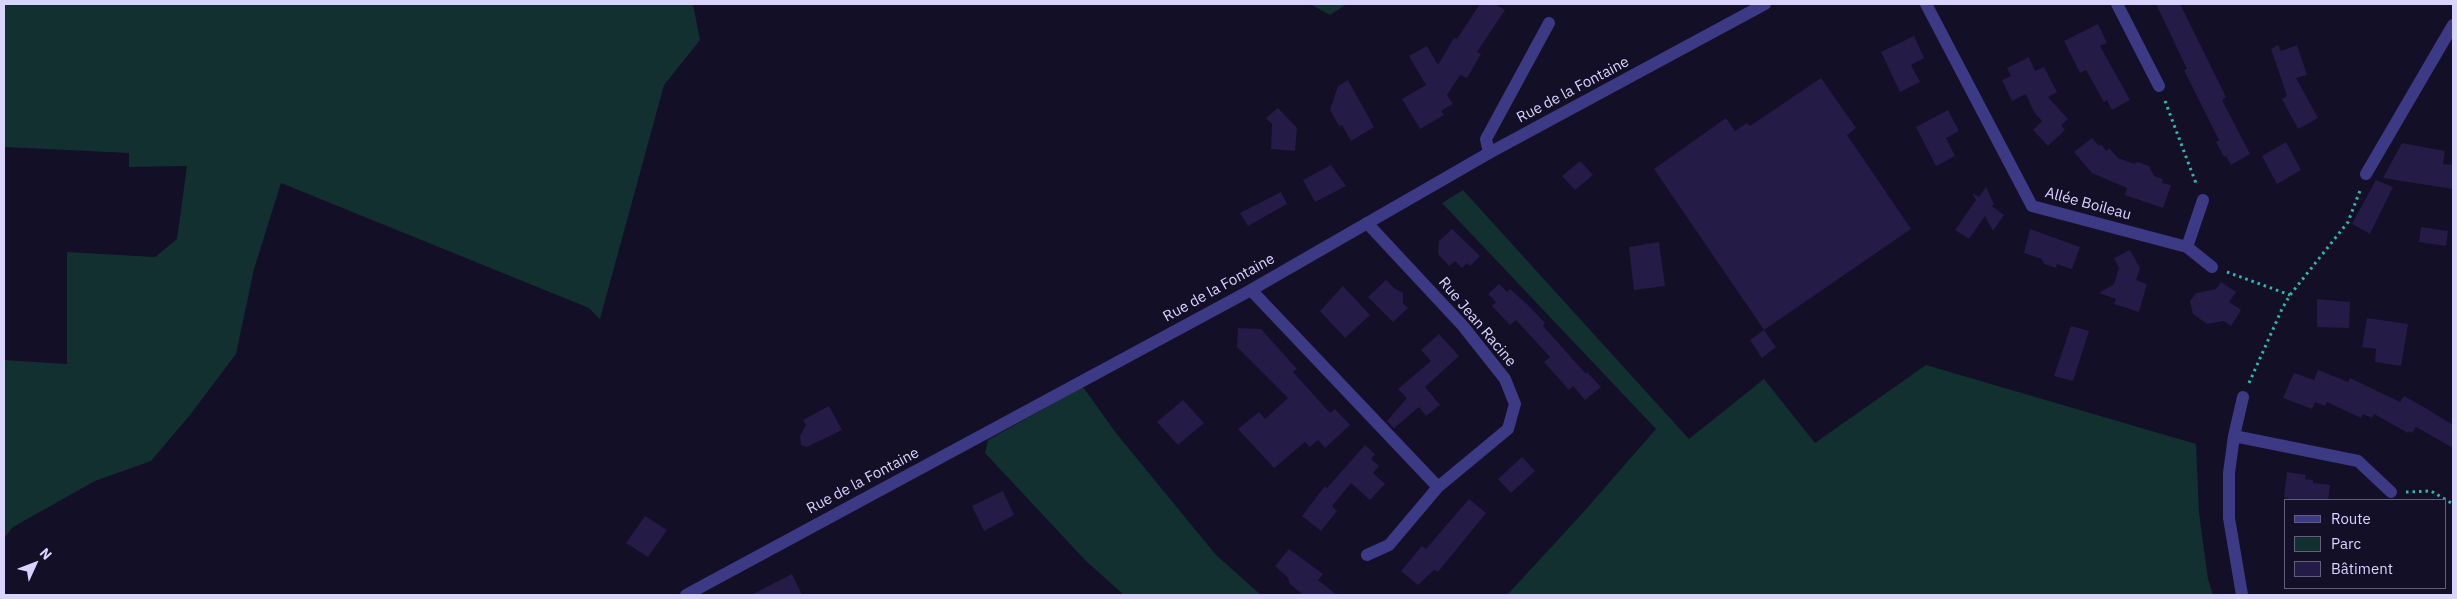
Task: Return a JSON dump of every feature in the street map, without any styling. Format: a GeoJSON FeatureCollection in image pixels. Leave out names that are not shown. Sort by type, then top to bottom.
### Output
{"type":"FeatureCollection","features":[{"type":"Feature","properties":{"kind":"street","name":"Rue de la Fontaine"},"geometry":{"type":"LineString","coordinates":[[686,595],[1251,290],[1489,153],[1765,4]]}},
{"type":"Feature","properties":{"kind":"street","name":"Allée Boileau"},"geometry":{"type":"LineString","coordinates":[[1926,4],[2032,206],[2187,247],[2212,267]]}},
{"type":"Feature","properties":{"kind":"street"},"geometry":{"type":"LineString","coordinates":[[2117,4],[2159,86]]}},
{"type":"Feature","properties":{"kind":"street"},"geometry":{"type":"LineString","coordinates":[[1489,153],[1486,139],[1549,23]]}},
{"type":"Feature","properties":{"kind":"street"},"geometry":{"type":"LineString","coordinates":[[2366,174],[2453,25]]}},
{"type":"Feature","properties":{"kind":"street"},"geometry":{"type":"LineString","coordinates":[[2187,247],[2203,200]]}},
{"type":"Feature","properties":{"kind":"street","name":"Rue Jean Racine"},"geometry":{"type":"LineString","coordinates":[[1367,223],[1463,326],[1505,379],[1515,404],[1508,429],[1438,487],[1389,545],[1367,555]]}},
{"type":"Feature","properties":{"kind":"street"},"geometry":{"type":"LineString","coordinates":[[1251,290],[1438,487]]}},
{"type":"Feature","properties":{"kind":"street"},"geometry":{"type":"LineString","coordinates":[[2242,595],[2229,518],[2229,473],[2234,436],[2243,397]]}},
{"type":"Feature","properties":{"kind":"street"},"geometry":{"type":"LineString","coordinates":[[2234,436],[2358,461],[2391,492]]}},
{"type":"Feature","properties":{"kind":"path"},"geometry":{"type":"LineString","coordinates":[[2159,86],[2203,200]]}},
{"type":"Feature","properties":{"kind":"path"},"geometry":{"type":"LineString","coordinates":[[2243,397],[2290,295],[2348,222],[2366,174]]}},
{"type":"Feature","properties":{"kind":"path"},"geometry":{"type":"LineString","coordinates":[[2212,267],[2290,295]]}},
{"type":"Feature","properties":{"kind":"path"},"geometry":{"type":"LineString","coordinates":[[2391,492],[2430,491],[2444,499]]}},
{"type":"Feature","properties":{"kind":"green space"},"geometry":{"type":"Polygon","coordinates":[[[4,4],[693,4],[700,40],[664,85],[600,319],[589,308],[281,183],[254,269],[236,354],[190,415],[151,461],[95,481],[13,527],[4,538],[4,360],[67,364],[67,252],[155,257],[177,239],[187,166],[129,167],[129,153],[4,147],[4,4]]]}},
{"type":"Feature","properties":{"kind":"green space"},"geometry":{"type":"Polygon","coordinates":[[[1310,4],[1347,4],[1330,15],[1310,4]]]}},
{"type":"Feature","properties":{"kind":"green space"},"geometry":{"type":"Polygon","coordinates":[[[1463,190],[1689,439],[1764,379],[1815,443],[1926,365],[2196,444],[2199,513],[2208,579],[2213,595],[1507,595],[1580,516],[1656,429],[1442,203],[1463,190]]]}},
{"type":"Feature","properties":{"kind":"green space"},"geometry":{"type":"Polygon","coordinates":[[[1083,387],[1116,433],[1216,555],[1261,595],[1124,595],[1086,561],[985,453],[988,440],[1083,387]]]}},
{"type":"Feature","properties":{"kind":"building"},"geometry":{"type":"Polygon","coordinates":[[[1480,4],[1495,4],[1505,10],[1477,52],[1481,54],[1467,78],[1460,75],[1447,95],[1453,104],[1441,111],[1444,115],[1420,129],[1402,99],[1426,85],[1409,56],[1427,46],[1438,65],[1454,38],[1457,39],[1480,4]]]}},
{"type":"Feature","properties":{"kind":"building"},"geometry":{"type":"Polygon","coordinates":[[[2156,4],[2180,4],[2226,97],[2222,100],[2250,154],[2231,165],[2216,142],[2219,140],[2184,70],[2187,69],[2156,4]]]}},
{"type":"Feature","properties":{"kind":"building"},"geometry":{"type":"Polygon","coordinates":[[[2098,24],[2107,43],[2100,46],[2130,100],[2112,110],[2107,100],[2104,102],[2086,70],[2080,73],[2064,41],[2098,24]]]}},
{"type":"Feature","properties":{"kind":"building"},"geometry":{"type":"Polygon","coordinates":[[[1914,36],[1924,58],[1911,65],[1920,82],[1900,92],[1881,52],[1914,36]]]}},
{"type":"Feature","properties":{"kind":"building"},"geometry":{"type":"Polygon","coordinates":[[[2278,45],[2281,51],[2297,45],[2307,75],[2296,78],[2318,118],[2298,129],[2282,99],[2287,96],[2271,49],[2278,45]]]}},
{"type":"Feature","properties":{"kind":"building"},"geometry":{"type":"Polygon","coordinates":[[[2029,57],[2035,71],[2044,67],[2057,92],[2048,97],[2068,119],[2061,125],[2065,130],[2048,146],[2033,130],[2042,121],[2034,112],[2026,94],[2012,101],[2002,80],[2011,76],[2007,68],[2029,57]]]}},
{"type":"Feature","properties":{"kind":"building"},"geometry":{"type":"Polygon","coordinates":[[[1821,78],[1856,128],[1847,135],[1911,229],[1764,330],[1654,169],[1726,118],[1735,131],[1747,123],[1750,126],[1821,78]]]}},
{"type":"Feature","properties":{"kind":"building"},"geometry":{"type":"Polygon","coordinates":[[[1348,80],[1374,127],[1351,141],[1342,125],[1339,126],[1330,110],[1338,86],[1348,80]]]}},
{"type":"Feature","properties":{"kind":"building"},"geometry":{"type":"Polygon","coordinates":[[[1278,108],[1297,128],[1295,151],[1271,149],[1272,124],[1266,118],[1278,108]]]}},
{"type":"Feature","properties":{"kind":"building"},"geometry":{"type":"Polygon","coordinates":[[[1948,110],[1959,131],[1946,138],[1955,156],[1936,166],[1916,127],[1948,110]]]}},
{"type":"Feature","properties":{"kind":"building"},"geometry":{"type":"Polygon","coordinates":[[[2092,138],[2099,146],[2101,144],[2106,151],[2109,148],[2118,158],[2134,164],[2138,162],[2149,166],[2154,176],[2163,179],[2162,183],[2171,185],[2163,208],[2125,195],[2127,188],[2092,173],[2074,152],[2092,138]]]}},
{"type":"Feature","properties":{"kind":"building"},"geometry":{"type":"Polygon","coordinates":[[[2286,142],[2301,170],[2277,184],[2262,156],[2286,142]]]}},
{"type":"Feature","properties":{"kind":"building"},"geometry":{"type":"Polygon","coordinates":[[[2402,143],[2445,151],[2443,164],[2453,165],[2453,189],[2383,178],[2402,143]]]}},
{"type":"Feature","properties":{"kind":"building"},"geometry":{"type":"Polygon","coordinates":[[[1580,161],[1593,175],[1575,190],[1562,176],[1580,161]]]}},
{"type":"Feature","properties":{"kind":"building"},"geometry":{"type":"Polygon","coordinates":[[[1331,165],[1346,186],[1315,202],[1303,180],[1331,165]]]}},
{"type":"Feature","properties":{"kind":"building"},"geometry":{"type":"Polygon","coordinates":[[[2376,180],[2393,187],[2370,234],[2352,224],[2376,180]]]}},
{"type":"Feature","properties":{"kind":"building"},"geometry":{"type":"Polygon","coordinates":[[[1986,187],[1994,204],[1992,206],[2004,215],[1993,231],[1985,216],[1969,239],[1955,230],[1976,200],[1972,193],[1979,197],[1986,187]]]}},
{"type":"Feature","properties":{"kind":"building"},"geometry":{"type":"Polygon","coordinates":[[[1281,192],[1287,204],[1248,226],[1240,213],[1281,192]]]}},
{"type":"Feature","properties":{"kind":"building"},"geometry":{"type":"Polygon","coordinates":[[[2421,227],[2448,231],[2446,246],[2419,242],[2421,227]]]}},
{"type":"Feature","properties":{"kind":"building"},"geometry":{"type":"Polygon","coordinates":[[[1452,229],[1480,256],[1470,266],[1467,263],[1462,268],[1455,261],[1449,266],[1438,254],[1439,241],[1452,229]]]}},
{"type":"Feature","properties":{"kind":"building"},"geometry":{"type":"Polygon","coordinates":[[[2030,229],[2080,247],[2072,269],[2057,264],[2056,268],[2044,264],[2042,259],[2024,253],[2030,229]]]}},
{"type":"Feature","properties":{"kind":"building"},"geometry":{"type":"Polygon","coordinates":[[[1659,242],[1665,286],[1634,290],[1629,247],[1659,242]]]}},
{"type":"Feature","properties":{"kind":"building"},"geometry":{"type":"Polygon","coordinates":[[[2130,250],[2140,268],[2136,280],[2147,284],[2139,312],[2114,304],[2116,299],[2099,293],[2114,284],[2119,268],[2114,258],[2130,250]]]}},
{"type":"Feature","properties":{"kind":"building"},"geometry":{"type":"Polygon","coordinates":[[[1386,280],[1403,293],[1403,303],[1408,308],[1393,322],[1368,297],[1386,280]]]}},
{"type":"Feature","properties":{"kind":"building"},"geometry":{"type":"Polygon","coordinates":[[[2221,282],[2236,292],[2229,302],[2241,310],[2231,326],[2224,321],[2207,324],[2193,314],[2190,301],[2196,293],[2216,289],[2221,282]]]}},
{"type":"Feature","properties":{"kind":"building"},"geometry":{"type":"Polygon","coordinates":[[[1499,284],[1507,292],[1510,289],[1529,306],[1545,323],[1543,326],[1586,374],[1587,372],[1601,387],[1585,400],[1573,386],[1569,390],[1544,362],[1550,357],[1516,320],[1510,325],[1492,306],[1496,302],[1488,294],[1499,284]]]}},
{"type":"Feature","properties":{"kind":"building"},"geometry":{"type":"Polygon","coordinates":[[[1343,286],[1370,315],[1345,338],[1320,311],[1343,286]]]}},
{"type":"Feature","properties":{"kind":"building"},"geometry":{"type":"Polygon","coordinates":[[[2317,299],[2350,302],[2349,328],[2317,327],[2317,299]]]}},
{"type":"Feature","properties":{"kind":"building"},"geometry":{"type":"Polygon","coordinates":[[[2367,318],[2408,324],[2401,366],[2375,362],[2376,349],[2362,347],[2367,318]]]}},
{"type":"Feature","properties":{"kind":"building"},"geometry":{"type":"Polygon","coordinates":[[[2071,326],[2089,331],[2073,381],[2054,376],[2071,326]]]}},
{"type":"Feature","properties":{"kind":"building"},"geometry":{"type":"Polygon","coordinates":[[[1238,328],[1261,329],[1297,369],[1293,372],[1330,413],[1335,409],[1350,425],[1325,448],[1318,440],[1310,447],[1305,442],[1274,468],[1238,429],[1259,412],[1265,419],[1288,398],[1237,347],[1238,328]]]}},
{"type":"Feature","properties":{"kind":"building"},"geometry":{"type":"Polygon","coordinates":[[[1764,330],[1776,347],[1762,358],[1750,340],[1764,330]]]}},
{"type":"Feature","properties":{"kind":"building"},"geometry":{"type":"Polygon","coordinates":[[[1439,334],[1459,356],[1425,387],[1440,405],[1426,416],[1419,407],[1394,428],[1387,421],[1407,398],[1398,389],[1431,361],[1421,350],[1439,334]]]}},
{"type":"Feature","properties":{"kind":"building"},"geometry":{"type":"Polygon","coordinates":[[[2318,370],[2348,382],[2350,378],[2400,402],[2404,396],[2427,409],[2453,425],[2453,448],[2416,427],[2412,433],[2409,431],[2408,433],[2374,414],[2372,418],[2363,414],[2361,418],[2327,402],[2325,406],[2315,402],[2312,409],[2283,398],[2294,373],[2314,380],[2318,370]]]}},
{"type":"Feature","properties":{"kind":"building"},"geometry":{"type":"Polygon","coordinates":[[[1183,400],[1204,423],[1178,445],[1157,422],[1183,400]]]}},
{"type":"Feature","properties":{"kind":"building"},"geometry":{"type":"Polygon","coordinates":[[[829,406],[842,430],[807,447],[801,445],[800,436],[806,425],[803,420],[829,406]]]}},
{"type":"Feature","properties":{"kind":"building"},"geometry":{"type":"Polygon","coordinates":[[[1365,445],[1375,454],[1371,459],[1379,466],[1373,473],[1385,484],[1370,500],[1351,483],[1332,506],[1337,511],[1321,531],[1302,516],[1325,486],[1327,488],[1365,445]]]}},
{"type":"Feature","properties":{"kind":"building"},"geometry":{"type":"Polygon","coordinates":[[[1522,457],[1535,471],[1511,493],[1498,479],[1522,457]]]}},
{"type":"Feature","properties":{"kind":"building"},"geometry":{"type":"Polygon","coordinates":[[[2287,472],[2306,475],[2305,479],[2313,480],[2313,483],[2330,485],[2328,499],[2288,499],[2284,497],[2287,472]]]}},
{"type":"Feature","properties":{"kind":"building"},"geometry":{"type":"Polygon","coordinates":[[[1003,491],[1014,515],[984,531],[972,506],[1003,491]]]}},
{"type":"Feature","properties":{"kind":"building"},"geometry":{"type":"Polygon","coordinates":[[[1469,499],[1486,513],[1438,572],[1434,570],[1418,585],[1401,571],[1422,546],[1426,549],[1469,499]]]}},
{"type":"Feature","properties":{"kind":"building"},"geometry":{"type":"Polygon","coordinates":[[[645,516],[667,530],[648,557],[626,543],[645,516]]]}},
{"type":"Feature","properties":{"kind":"building"},"geometry":{"type":"Polygon","coordinates":[[[1289,549],[1323,574],[1318,580],[1337,595],[1303,595],[1290,584],[1288,578],[1275,566],[1289,549]]]}},
{"type":"Feature","properties":{"kind":"building"},"geometry":{"type":"Polygon","coordinates":[[[792,574],[802,595],[751,595],[792,574]]]}}]}
